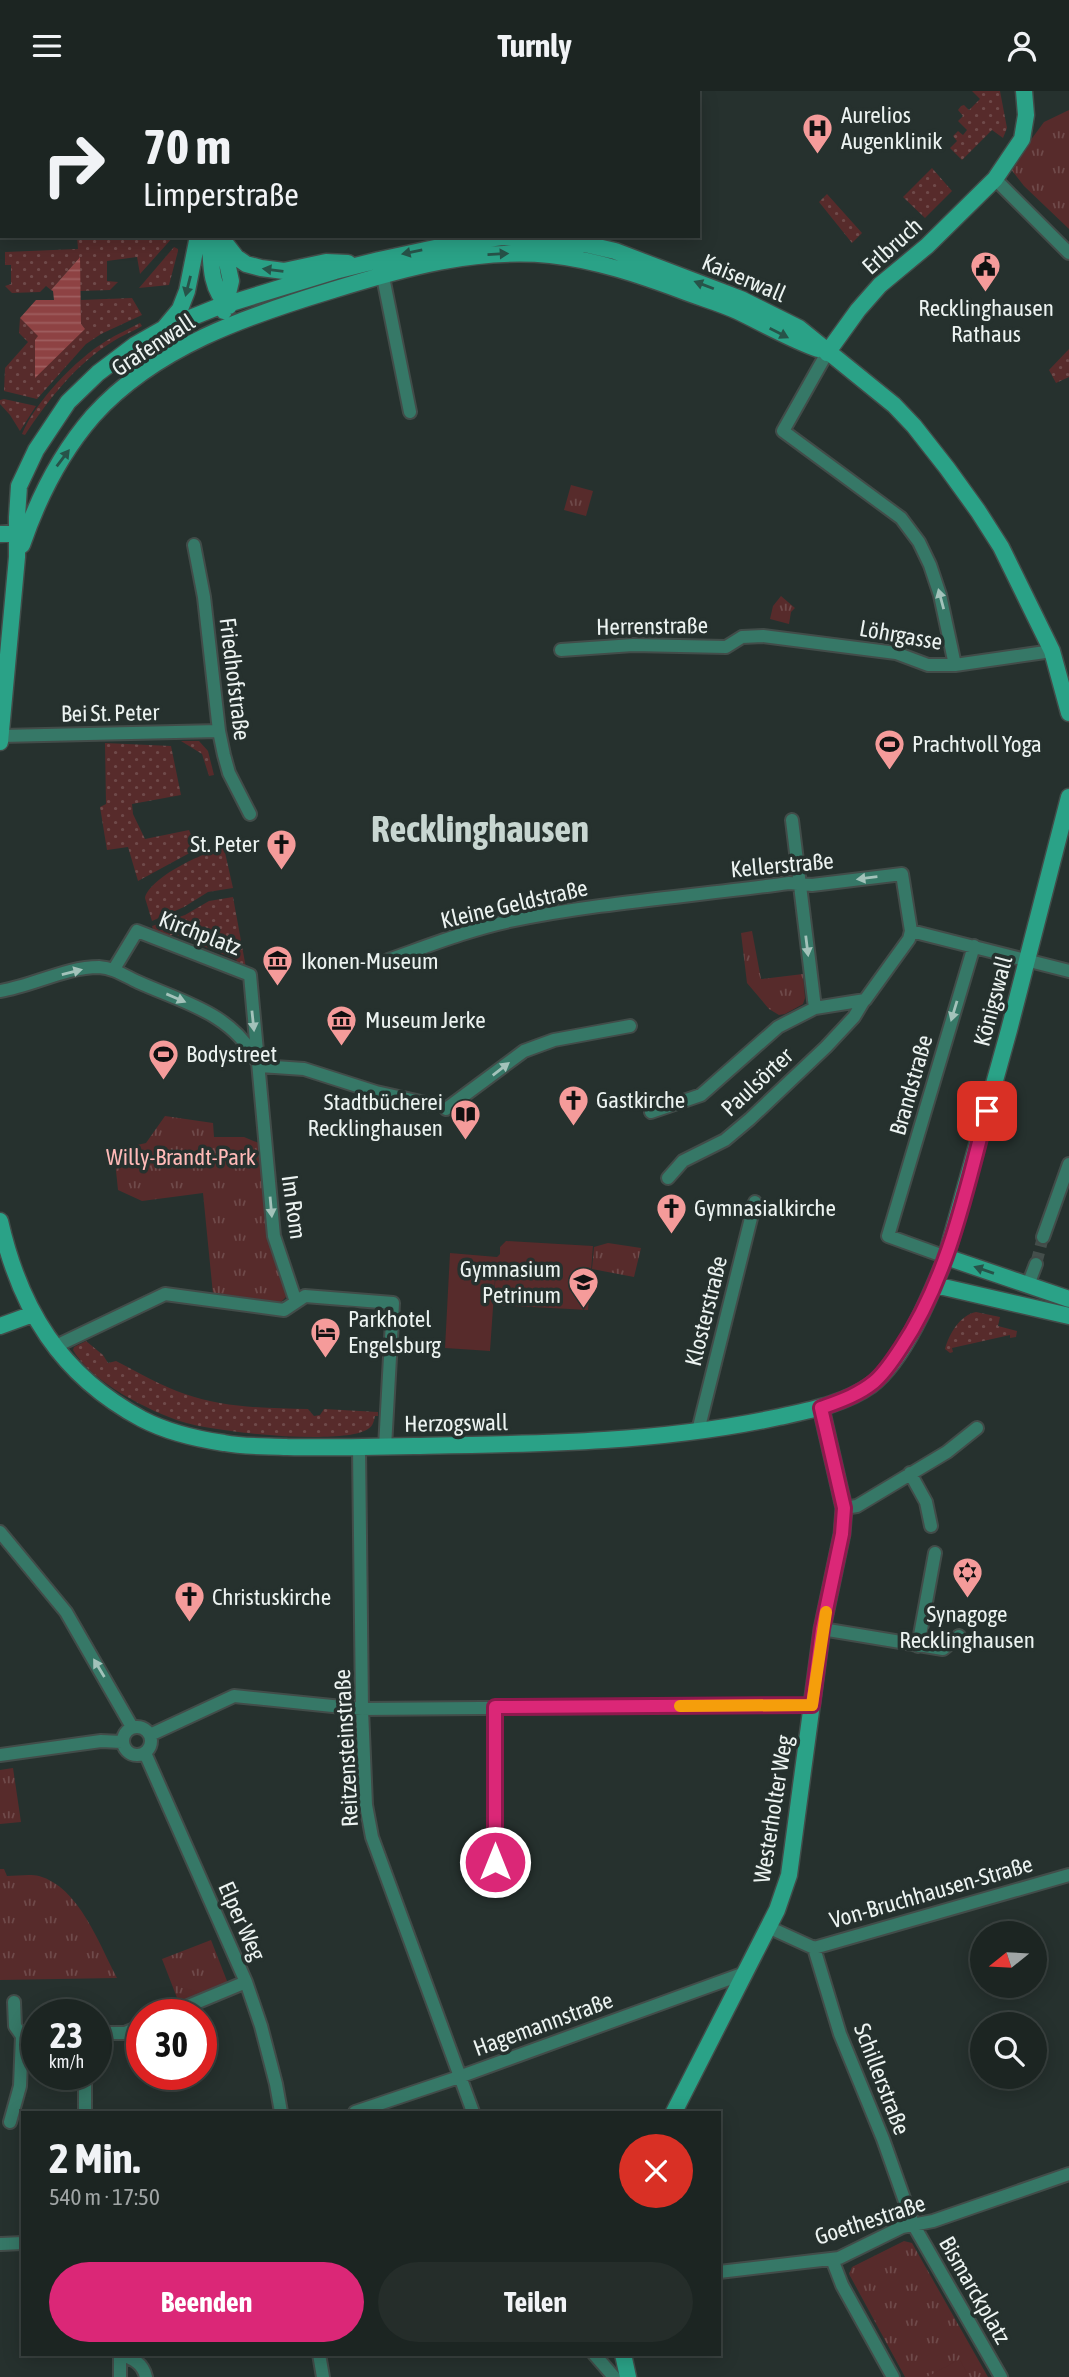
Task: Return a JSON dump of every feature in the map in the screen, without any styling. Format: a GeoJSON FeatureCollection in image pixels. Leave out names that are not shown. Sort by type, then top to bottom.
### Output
{"type":"FeatureCollection","features":[{"type":"Feature","properties":{"kind":"main road","name":"Erlbruch"},"geometry":{"type":"LineString","coordinates":[[827,353],[880,285],[927,246],[995,179],[1022,139],[1026,115],[1024,91]]}},
{"type":"Feature","properties":{"kind":"main road"},"geometry":{"type":"LineString","coordinates":[[163,328],[180,309],[187,291],[198,238]]}},
{"type":"Feature","properties":{"kind":"main road"},"geometry":{"type":"LineString","coordinates":[[215,333],[221,323],[231,281],[218,238]]}},
{"type":"Feature","properties":{"kind":"main road"},"geometry":{"type":"LineString","coordinates":[[219,238],[236,257],[246,264],[261,268],[284,271],[326,262],[376,266]]}},
{"type":"Feature","properties":{"kind":"main road","name":"Kaiserwall"},"geometry":{"type":"LineString","coordinates":[[243,320],[376,266],[458,243],[495,238]]}},
{"type":"Feature","properties":{"kind":"main road","name":"Kaiserwall"},"geometry":{"type":"LineString","coordinates":[[514,238],[585,244],[615,251],[741,299],[799,328],[894,405],[947,468],[1000,547],[1052,651],[1069,712]]}},
{"type":"Feature","properties":{"kind":"main road","name":"Kaiserwall"},"geometry":{"type":"LineString","coordinates":[[226,304],[335,271],[376,266]]}},
{"type":"Feature","properties":{"kind":"main road"},"geometry":{"type":"LineString","coordinates":[[226,304],[243,320]]}},
{"type":"Feature","properties":{"kind":"main road","name":"Grafenwall"},"geometry":{"type":"LineString","coordinates":[[18,523],[19,486],[36,450],[68,402],[98,373],[135,345],[163,328],[226,304]]}},
{"type":"Feature","properties":{"kind":"main road","name":"Grafenwall"},"geometry":{"type":"LineString","coordinates":[[18,523],[94,416],[139,376],[175,352],[243,320]]}},
{"type":"Feature","properties":{"kind":"main road"},"geometry":{"type":"LineString","coordinates":[[0,534],[18,523]]}},
{"type":"Feature","properties":{"kind":"main road"},"geometry":{"type":"LineString","coordinates":[[0,742],[18,523]]}},
{"type":"Feature","properties":{"kind":"main road","name":"Königswall"},"geometry":{"type":"LineString","coordinates":[[946,1257],[1069,797]]}},
{"type":"Feature","properties":{"kind":"main road","name":"Herzogswall"},"geometry":{"type":"LineString","coordinates":[[0,1221],[16,1274],[33,1314],[54,1347],[73,1369],[114,1403],[145,1420],[182,1434],[226,1444],[359,1448],[579,1443],[698,1431],[821,1408],[852,1397],[881,1376],[909,1336],[946,1257]]}},
{"type":"Feature","properties":{"kind":"main road"},"geometry":{"type":"LineString","coordinates":[[946,1257],[1069,1299]]}},
{"type":"Feature","properties":{"kind":"main road"},"geometry":{"type":"LineString","coordinates":[[935,1285],[1069,1316]]}},
{"type":"Feature","properties":{"kind":"main road"},"geometry":{"type":"LineString","coordinates":[[0,1326],[33,1314]]}},
{"type":"Feature","properties":{"kind":"main road","name":"Westerholter Weg"},"geometry":{"type":"LineString","coordinates":[[675,2111],[785,1892],[789,1875],[822,1629],[842,1534],[844,1508],[821,1408]]}},
{"type":"Feature","properties":{"kind":"main road"},"geometry":{"type":"LineString","coordinates":[[623,2356],[628,2377]]}},
{"type":"Feature","properties":{"kind":"street"},"geometry":{"type":"LineString","coordinates":[[995,179],[1069,253]]}},
{"type":"Feature","properties":{"kind":"street"},"geometry":{"type":"LineString","coordinates":[[376,266],[410,412]]}},
{"type":"Feature","properties":{"kind":"street"},"geometry":{"type":"LineString","coordinates":[[827,353],[783,431],[901,517],[919,542],[930,565],[940,595],[955,665]]}},
{"type":"Feature","properties":{"kind":"street","name":"Friedhofstraße"},"geometry":{"type":"LineString","coordinates":[[194,545],[204,597],[219,731],[229,773],[250,814]]}},
{"type":"Feature","properties":{"kind":"street","name":"Löhrgasse"},"geometry":{"type":"LineString","coordinates":[[742,638],[763,636],[883,651],[928,665],[1010,659],[1052,651]]}},
{"type":"Feature","properties":{"kind":"street","name":"Herrenstraße"},"geometry":{"type":"LineString","coordinates":[[561,650],[633,645],[726,647],[742,638]]}},
{"type":"Feature","properties":{"kind":"street","name":"Bei St. Peter"},"geometry":{"type":"LineString","coordinates":[[1,736],[219,731]]}},
{"type":"Feature","properties":{"kind":"street"},"geometry":{"type":"LineString","coordinates":[[792,820],[815,1008]]}},
{"type":"Feature","properties":{"kind":"street","name":"Kellerstraße"},"geometry":{"type":"LineString","coordinates":[[609,904],[789,883],[812,885],[902,874],[911,931]]}},
{"type":"Feature","properties":{"kind":"street","name":"Kleine Geldstraße"},"geometry":{"type":"LineString","coordinates":[[388,960],[473,930],[609,904]]}},
{"type":"Feature","properties":{"kind":"street"},"geometry":{"type":"LineString","coordinates":[[911,931],[1069,971]]}},
{"type":"Feature","properties":{"kind":"street","name":"Paulsörter"},"geometry":{"type":"LineString","coordinates":[[668,1178],[683,1161],[725,1140],[825,1047],[854,1017],[909,939],[911,931]]}},
{"type":"Feature","properties":{"kind":"street","name":"Kirchplatz"},"geometry":{"type":"LineString","coordinates":[[114,969],[137,932],[250,975]]}},
{"type":"Feature","properties":{"kind":"street","name":"Brandstraße"},"geometry":{"type":"LineString","coordinates":[[946,1257],[888,1236],[974,946]]}},
{"type":"Feature","properties":{"kind":"street"},"geometry":{"type":"LineString","coordinates":[[0,991],[82,969],[114,969],[138,982],[209,1011],[233,1030],[251,1050],[260,1066],[304,1069],[376,1092],[430,1104]]}},
{"type":"Feature","properties":{"kind":"street","name":"Im Rom"},"geometry":{"type":"LineString","coordinates":[[250,975],[274,1235],[296,1302]]}},
{"type":"Feature","properties":{"kind":"street","name":"Paulsörter"},"geometry":{"type":"LineString","coordinates":[[651,1112],[701,1095],[778,1027],[815,1008],[863,1002]]}},
{"type":"Feature","properties":{"kind":"street"},"geometry":{"type":"LineString","coordinates":[[446,1109],[524,1051],[554,1039],[630,1026]]}},
{"type":"Feature","properties":{"kind":"street"},"geometry":{"type":"LineString","coordinates":[[1043,1237],[1069,1164]]}},
{"type":"Feature","properties":{"kind":"street","name":"Klosterstraße"},"geometry":{"type":"LineString","coordinates":[[698,1431],[755,1202]]}},
{"type":"Feature","properties":{"kind":"street"},"geometry":{"type":"LineString","coordinates":[[1028,1285],[1036,1263]]}},
{"type":"Feature","properties":{"kind":"street"},"geometry":{"type":"LineString","coordinates":[[54,1347],[165,1294],[284,1310],[305,1296],[393,1303],[385,1447]]}},
{"type":"Feature","properties":{"kind":"street"},"geometry":{"type":"LineString","coordinates":[[844,1508],[858,1506],[947,1453],[977,1428]]}},
{"type":"Feature","properties":{"kind":"street","name":"Reitzensteinstraße"},"geometry":{"type":"LineString","coordinates":[[359,1448],[362,1709],[366,1805],[372,1837],[472,2111]]}},
{"type":"Feature","properties":{"kind":"street"},"geometry":{"type":"LineString","coordinates":[[910,1473],[926,1502],[931,1526]]}},
{"type":"Feature","properties":{"kind":"street"},"geometry":{"type":"LineString","coordinates":[[0,1532],[66,1612],[132,1727]]}},
{"type":"Feature","properties":{"kind":"street"},"geometry":{"type":"LineString","coordinates":[[918,1646],[935,1553]]}},
{"type":"Feature","properties":{"kind":"street"},"geometry":{"type":"LineString","coordinates":[[822,1629],[943,1649],[960,1636]]}},
{"type":"Feature","properties":{"kind":"street"},"geometry":{"type":"LineString","coordinates":[[150,1735],[234,1696],[362,1709],[812,1705]]}},
{"type":"Feature","properties":{"kind":"street"},"geometry":{"type":"LineString","coordinates":[[495,1707],[495,1862]]}},
{"type":"Feature","properties":{"kind":"street"},"geometry":{"type":"LineString","coordinates":[[132,1727],[140,1727],[150,1735],[151,1743],[145,1753],[135,1756],[126,1751],[122,1742],[125,1733],[132,1727]]}},
{"type":"Feature","properties":{"kind":"street"},"geometry":{"type":"LineString","coordinates":[[0,1755],[101,1741],[122,1742]]}},
{"type":"Feature","properties":{"kind":"street","name":"Elper Weg"},"geometry":{"type":"LineString","coordinates":[[145,1753],[246,1982],[264,2037],[281,2111]]}},
{"type":"Feature","properties":{"kind":"street","name":"Von-Bruchhausen-Straße"},"geometry":{"type":"LineString","coordinates":[[768,1927],[814,1948],[1069,1875]]}},
{"type":"Feature","properties":{"kind":"street","name":"Schillerstraße"},"geometry":{"type":"LineString","coordinates":[[814,1948],[841,2033],[913,2224]]}},
{"type":"Feature","properties":{"kind":"street","name":"Hagemannstraße"},"geometry":{"type":"LineString","coordinates":[[358,2111],[745,1973]]}},
{"type":"Feature","properties":{"kind":"street"},"geometry":{"type":"LineString","coordinates":[[205,1999],[246,1982]]}},
{"type":"Feature","properties":{"kind":"street"},"geometry":{"type":"LineString","coordinates":[[14,2002],[15,2026],[21,2035]]}},
{"type":"Feature","properties":{"kind":"street"},"geometry":{"type":"LineString","coordinates":[[10,2122],[20,2085],[21,2060]]}},
{"type":"Feature","properties":{"kind":"street"},"geometry":{"type":"LineString","coordinates":[[85,2090],[85,2111]]}},
{"type":"Feature","properties":{"kind":"street","name":"Goethestraße"},"geometry":{"type":"LineString","coordinates":[[721,2272],[832,2259],[902,2227],[933,2221],[1069,2174]]}},
{"type":"Feature","properties":{"kind":"street","name":"Bismarckplatz"},"geometry":{"type":"LineString","coordinates":[[913,2224],[1001,2377]]}},
{"type":"Feature","properties":{"kind":"street"},"geometry":{"type":"LineString","coordinates":[[1,2244],[21,2242]]}},
{"type":"Feature","properties":{"kind":"street"},"geometry":{"type":"LineString","coordinates":[[832,2259],[842,2285],[893,2377]]}},
{"type":"Feature","properties":{"kind":"street"},"geometry":{"type":"LineString","coordinates":[[120,2356],[120,2377]]}},
{"type":"Feature","properties":{"kind":"street"},"geometry":{"type":"LineString","coordinates":[[125,2356],[137,2361],[145,2370],[146,2377]]}},
{"type":"Feature","properties":{"kind":"street"},"geometry":{"type":"LineString","coordinates":[[319,2356],[323,2377]]}},
{"type":"Feature","properties":{"kind":"street"},"geometry":{"type":"LineString","coordinates":[[596,2356],[614,2377]]}},
{"type":"Feature","properties":{"kind":"green space"},"geometry":{"type":"Polygon","coordinates":[[[972,91],[1000,91],[1007,128],[1003,138],[992,130],[962,160],[950,148],[957,141],[953,136],[958,131],[963,135],[967,130],[958,121],[963,116],[958,110],[964,105],[969,110],[980,99],[972,91]]]}},
{"type":"Feature","properties":{"kind":"green space"},"geometry":{"type":"Polygon","coordinates":[[[1069,110],[1069,229],[1024,186],[1010,168],[1044,122],[1069,110]]]}},
{"type":"Feature","properties":{"kind":"green space"},"geometry":{"type":"Polygon","coordinates":[[[932,168],[952,191],[925,218],[903,197],[932,168]]]}},
{"type":"Feature","properties":{"kind":"green space"},"geometry":{"type":"Polygon","coordinates":[[[827,194],[862,233],[852,243],[819,202],[827,194]]]}},
{"type":"Feature","properties":{"kind":"green space"},"geometry":{"type":"Polygon","coordinates":[[[77,238],[172,238],[140,274],[137,257],[107,261],[107,281],[118,282],[110,290],[80,291],[79,258],[51,290],[46,286],[40,292],[12,293],[5,286],[11,284],[11,265],[5,265],[5,252],[78,249],[77,238]]]}},
{"type":"Feature","properties":{"kind":"green space"},"geometry":{"type":"Polygon","coordinates":[[[174,247],[178,251],[169,285],[139,288],[174,247]]]}},
{"type":"Feature","properties":{"kind":"green space"},"geometry":{"type":"Polygon","coordinates":[[[132,298],[142,315],[86,344],[37,399],[4,391],[5,368],[28,342],[19,333],[20,318],[39,336],[81,324],[81,300],[132,298]]]}},
{"type":"Feature","properties":{"kind":"green space"},"geometry":{"type":"Polygon","coordinates":[[[140,323],[142,326],[115,340],[86,361],[53,396],[25,435],[22,434],[46,395],[70,370],[94,349],[140,323]]]}},
{"type":"Feature","properties":{"kind":"green space"},"geometry":{"type":"Polygon","coordinates":[[[1069,349],[1069,377],[1056,383],[1049,370],[1069,349]]]}},
{"type":"Feature","properties":{"kind":"green space"},"geometry":{"type":"Polygon","coordinates":[[[0,400],[36,406],[20,431],[0,404],[0,400]]]}},
{"type":"Feature","properties":{"kind":"green space"},"geometry":{"type":"Polygon","coordinates":[[[571,485],[593,491],[586,516],[564,510],[571,485]]]}},
{"type":"Feature","properties":{"kind":"green space"},"geometry":{"type":"Polygon","coordinates":[[[781,596],[795,608],[791,612],[789,624],[770,619],[773,606],[781,596]]]}},
{"type":"Feature","properties":{"kind":"green space"},"geometry":{"type":"Polygon","coordinates":[[[181,741],[199,741],[208,751],[214,775],[209,776],[202,754],[181,741]]]}},
{"type":"Feature","properties":{"kind":"green space"},"geometry":{"type":"Polygon","coordinates":[[[105,743],[171,746],[181,795],[132,804],[133,814],[145,839],[189,830],[197,849],[138,881],[128,847],[107,850],[100,807],[106,804],[105,743]]]}},
{"type":"Feature","properties":{"kind":"green space"},"geometry":{"type":"Polygon","coordinates":[[[224,848],[233,888],[208,892],[184,907],[152,921],[145,898],[149,890],[167,874],[192,860],[224,848]]]}},
{"type":"Feature","properties":{"kind":"green space"},"geometry":{"type":"Polygon","coordinates":[[[233,897],[246,968],[233,965],[237,960],[174,934],[166,938],[155,934],[152,926],[185,915],[209,901],[233,897]]]}},
{"type":"Feature","properties":{"kind":"green space"},"geometry":{"type":"Polygon","coordinates":[[[752,931],[761,979],[803,974],[803,1004],[785,1014],[779,1015],[769,1009],[747,983],[741,933],[752,931]]]}},
{"type":"Feature","properties":{"kind":"green space","name":"Willy-Brandt-Park"},"geometry":{"type":"Polygon","coordinates":[[[165,1116],[213,1123],[214,1137],[244,1137],[261,1144],[269,1245],[287,1296],[279,1304],[213,1294],[203,1193],[142,1201],[118,1190],[115,1161],[123,1154],[124,1148],[146,1143],[165,1116]]]}},
{"type":"Feature","properties":{"kind":"green space"},"geometry":{"type":"Polygon","coordinates":[[[506,1241],[593,1246],[588,1310],[494,1305],[496,1265],[490,1351],[445,1348],[450,1253],[497,1257],[500,1247],[506,1241]]]}},
{"type":"Feature","properties":{"kind":"green space"},"geometry":{"type":"Polygon","coordinates":[[[608,1243],[641,1248],[634,1277],[592,1269],[594,1247],[608,1243]]]}},
{"type":"Feature","properties":{"kind":"green space"},"geometry":{"type":"Polygon","coordinates":[[[976,1312],[1000,1317],[998,1326],[1017,1331],[1016,1337],[1010,1338],[1010,1335],[952,1348],[953,1352],[950,1353],[945,1349],[952,1331],[965,1317],[976,1312]]]}},
{"type":"Feature","properties":{"kind":"green space"},"geometry":{"type":"Polygon","coordinates":[[[86,1341],[103,1355],[108,1363],[116,1361],[167,1387],[200,1399],[245,1406],[308,1409],[314,1416],[320,1415],[324,1409],[378,1412],[378,1416],[375,1416],[368,1429],[354,1434],[306,1437],[221,1430],[183,1422],[138,1403],[93,1373],[73,1350],[86,1341]]]}},
{"type":"Feature","properties":{"kind":"green space"},"geometry":{"type":"Polygon","coordinates":[[[13,1768],[21,1822],[0,1824],[0,1770],[13,1768]]]}},
{"type":"Feature","properties":{"kind":"green space"},"geometry":{"type":"Polygon","coordinates":[[[0,1869],[4,1869],[7,1876],[39,1876],[66,1892],[86,1918],[117,1978],[0,1980],[0,1869]]]}},
{"type":"Feature","properties":{"kind":"green space"},"geometry":{"type":"Polygon","coordinates":[[[211,1940],[227,1981],[225,1985],[189,1999],[177,1999],[162,1959],[211,1940]]]}},
{"type":"Feature","properties":{"kind":"green space"},"geometry":{"type":"Polygon","coordinates":[[[904,2241],[912,2243],[988,2377],[905,2377],[849,2274],[852,2267],[904,2241]]]}},
{"type":"Feature","properties":{"kind":"green space"},"geometry":{"type":"Polygon","coordinates":[[[960,2359],[967,2374],[961,2377],[927,2377],[960,2359]]]}},
{"type":"Feature","properties":{"kind":"shaded area"},"geometry":{"type":"Polygon","coordinates":[[[80,257],[81,324],[85,329],[35,378],[35,340],[38,336],[20,318],[36,300],[54,300],[51,290],[80,257]]]}},
{"type":"Feature","properties":{"kind":"tunnel"},"geometry":{"type":"LineString","coordinates":[[1036,1264],[1043,1237]]}},
{"type":"Feature","properties":{"kind":"slow traffic"},"geometry":{"type":"LineString","coordinates":[[680,1706],[812,1705],[826,1612]]}},
{"type":"Feature","properties":{"kind":"place","name":"Aurelios Augenklinik"},"geometry":{"type":"Point","coordinates":[818,155]}},
{"type":"Feature","properties":{"kind":"place","name":"Recklinghausen Rathaus"},"geometry":{"type":"Point","coordinates":[986,294]}},
{"type":"Feature","properties":{"kind":"place","name":"Prachtvoll Yoga"},"geometry":{"type":"Point","coordinates":[889,771]}},
{"type":"Feature","properties":{"kind":"place","name":"St. Peter"},"geometry":{"type":"Point","coordinates":[282,871]}},
{"type":"Feature","properties":{"kind":"place","name":"Ikonen-Museum"},"geometry":{"type":"Point","coordinates":[278,988]}},
{"type":"Feature","properties":{"kind":"place","name":"Museum Jerke"},"geometry":{"type":"Point","coordinates":[342,1047]}},
{"type":"Feature","properties":{"kind":"place","name":"Bodystreet"},"geometry":{"type":"Point","coordinates":[163,1081]}},
{"type":"Feature","properties":{"kind":"place","name":"Gastkirche"},"geometry":{"type":"Point","coordinates":[573,1127]}},
{"type":"Feature","properties":{"kind":"place","name":"Stadtbücherei Recklinghausen"},"geometry":{"type":"Point","coordinates":[466,1142]}},
{"type":"Feature","properties":{"kind":"place","name":"Gymnasialkirche"},"geometry":{"type":"Point","coordinates":[671,1235]}},
{"type":"Feature","properties":{"kind":"place","name":"Gymnasium Petrinum"},"geometry":{"type":"Point","coordinates":[584,1309]}},
{"type":"Feature","properties":{"kind":"place","name":"Parkhotel Engelsburg"},"geometry":{"type":"Point","coordinates":[325,1359]}},
{"type":"Feature","properties":{"kind":"place","name":"Synagoge Recklinghausen"},"geometry":{"type":"Point","coordinates":[967,1600]}},
{"type":"Feature","properties":{"kind":"place","name":"Christuskirche"},"geometry":{"type":"Point","coordinates":[189,1624]}},
{"type":"Feature","properties":{"kind":"district","name":"Recklinghausen"},"geometry":{"type":"Point","coordinates":[480,828]}},
{"type":"Feature","properties":{"kind":"route"},"geometry":{"type":"LineString","coordinates":[[495,1862],[495,1707],[812,1705],[822,1629],[842,1534],[844,1508],[821,1408],[852,1397],[872,1384],[888,1367],[909,1336],[946,1257],[987,1111]]}}]}
